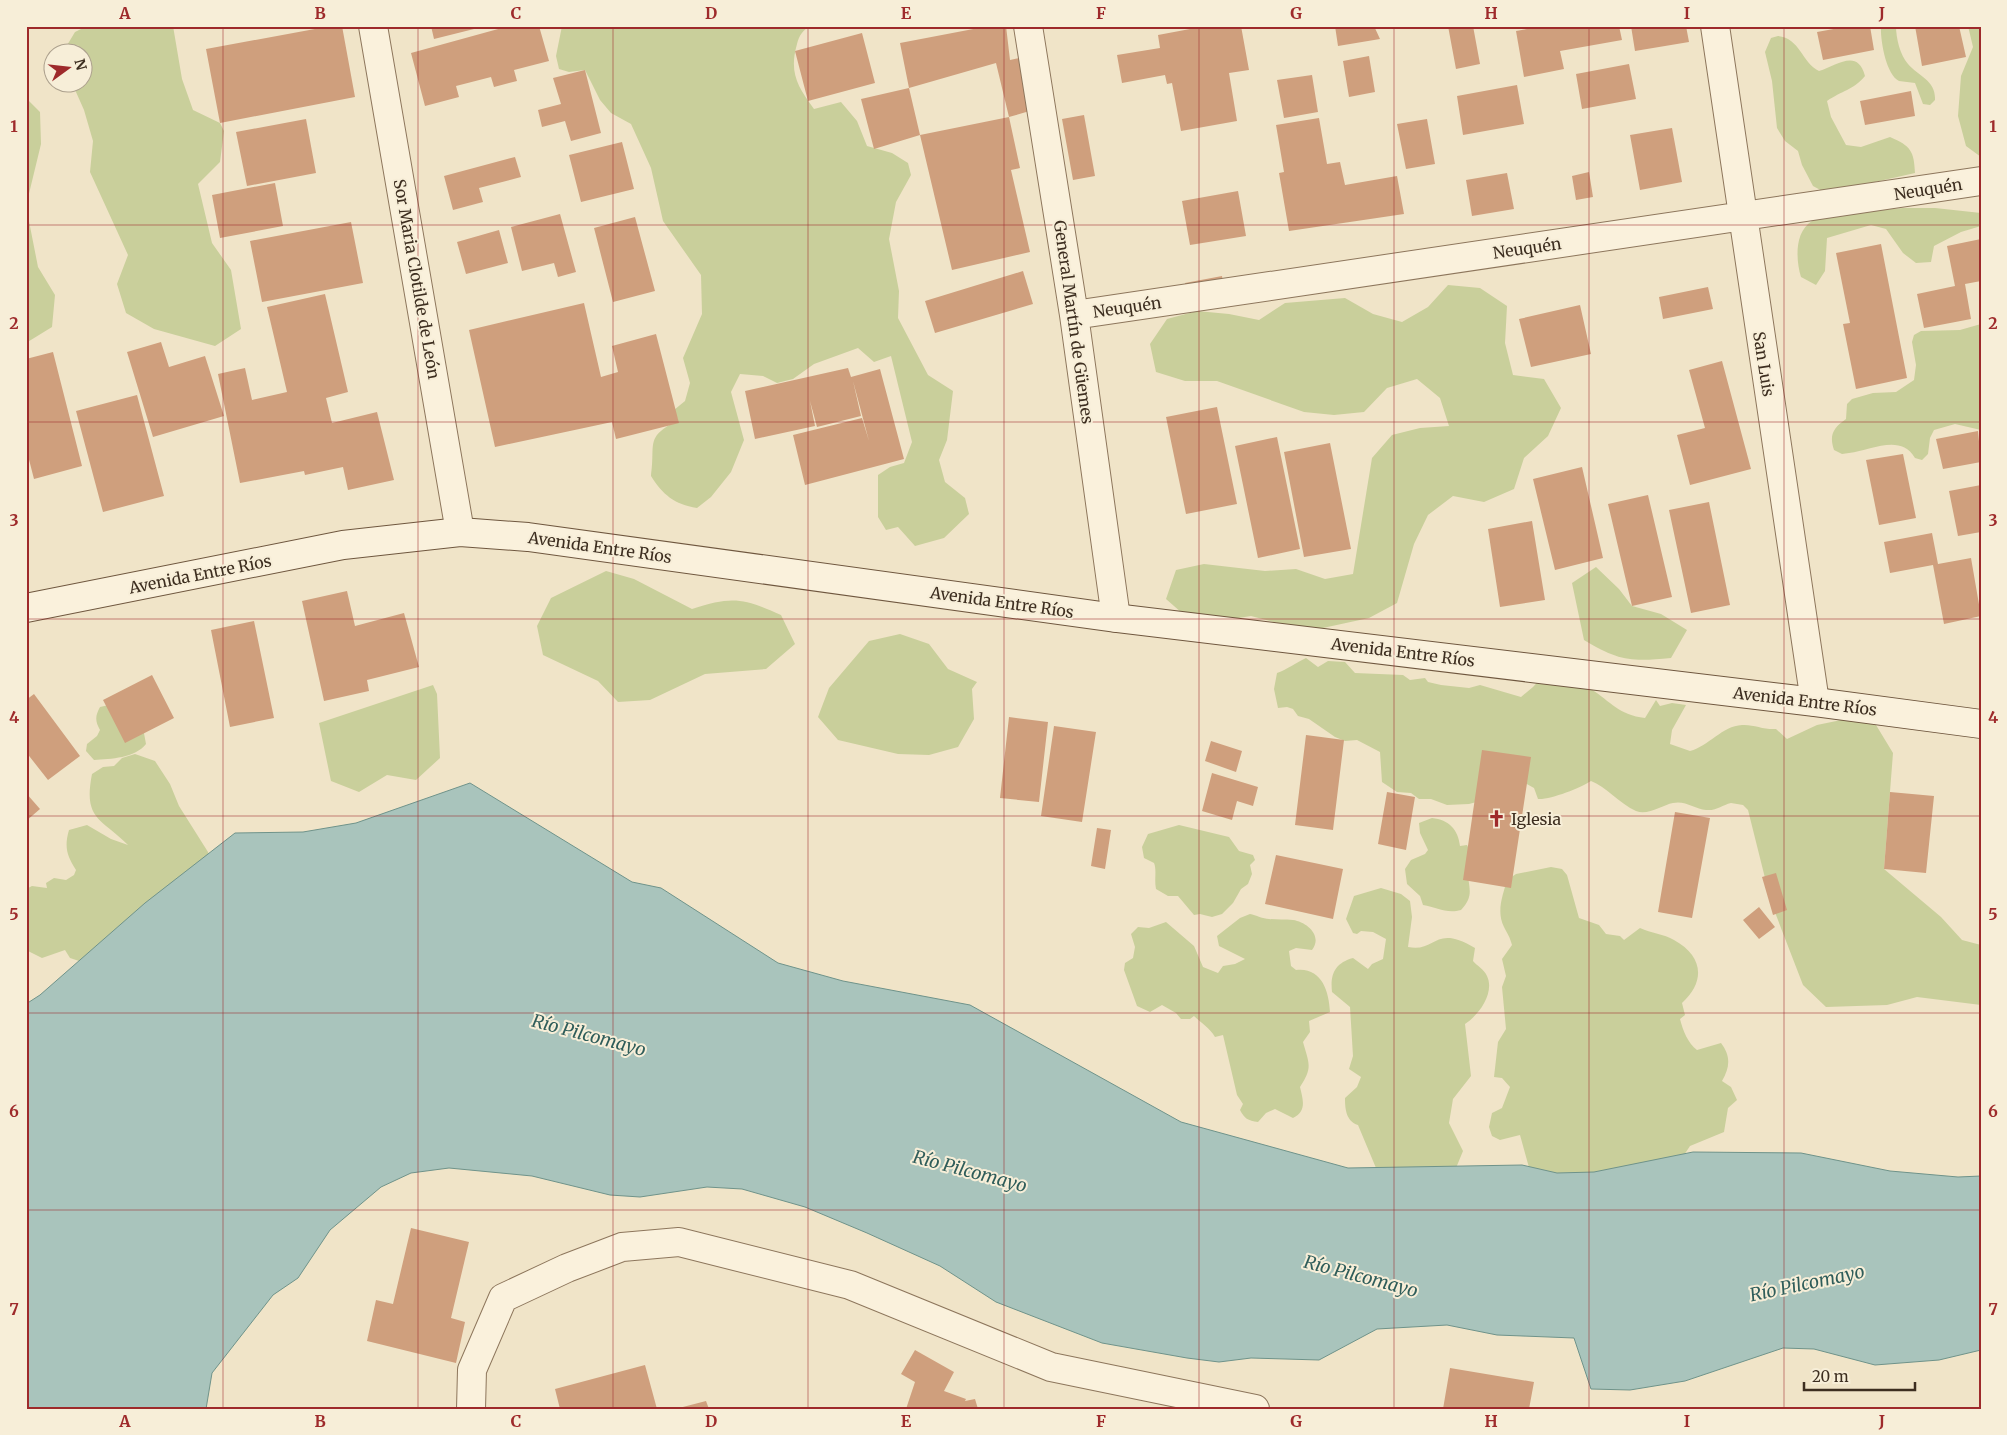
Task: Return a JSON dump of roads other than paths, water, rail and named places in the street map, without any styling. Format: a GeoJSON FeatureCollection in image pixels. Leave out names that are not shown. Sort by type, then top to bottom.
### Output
{"type":"FeatureCollection","features":[{"type":"Feature","properties":{"kind":"street","name":"Sor Maria Clotilde de León"},"geometry":{"type":"LineString","coordinates":[[373,26],[460,532]]}},
{"type":"Feature","properties":{"kind":"street","name":"General Martín de Güemes"},"geometry":{"type":"LineString","coordinates":[[1028,26],[1074,315],[1116,618]]}},
{"type":"Feature","properties":{"kind":"street","name":"San Luis"},"geometry":{"type":"LineString","coordinates":[[1715,26],[1815,702]]}},
{"type":"Feature","properties":{"kind":"street","name":"Neuquén"},"geometry":{"type":"LineString","coordinates":[[1074,315],[1981,181]]}},
{"type":"Feature","properties":{"kind":"street","name":"Avenida Entre Ríos"},"geometry":{"type":"LineString","coordinates":[[26,608],[343,545],[460,532],[537,538],[1116,618],[1815,702],[1981,724]]}},
{"type":"Feature","properties":{"kind":"street"},"geometry":{"type":"LineString","coordinates":[[471,1409],[472,1370],[503,1298],[567,1268],[622,1247],[678,1242],[850,1286],[1051,1367],[1255,1409]]}},
{"type":"Feature","properties":{"kind":"water","name":"Río Pilcomayo"},"geometry":{"type":"Polygon","coordinates":[[[470,783],[632,882],[661,888],[778,963],[843,981],[970,1005],[1181,1122],[1348,1168],[1522,1165],[1557,1173],[1594,1172],[1693,1152],[1801,1153],[1890,1171],[1958,1177],[1981,1176],[1981,1350],[1939,1360],[1875,1365],[1814,1349],[1783,1348],[1685,1381],[1630,1390],[1591,1389],[1574,1338],[1497,1335],[1447,1325],[1377,1329],[1319,1360],[1251,1358],[1219,1362],[1102,1343],[996,1302],[940,1266],[867,1233],[805,1207],[742,1189],[707,1187],[640,1197],[610,1195],[532,1176],[449,1168],[411,1173],[381,1187],[330,1230],[298,1278],[273,1295],[212,1373],[206,1409],[26,1409],[26,1004],[40,995],[145,903],[235,833],[303,832],[356,823],[470,783]]]}},
{"type":"Feature","properties":{"kind":"place","name":"Iglesia"},"geometry":{"type":"Point","coordinates":[1497,819]}}]}
